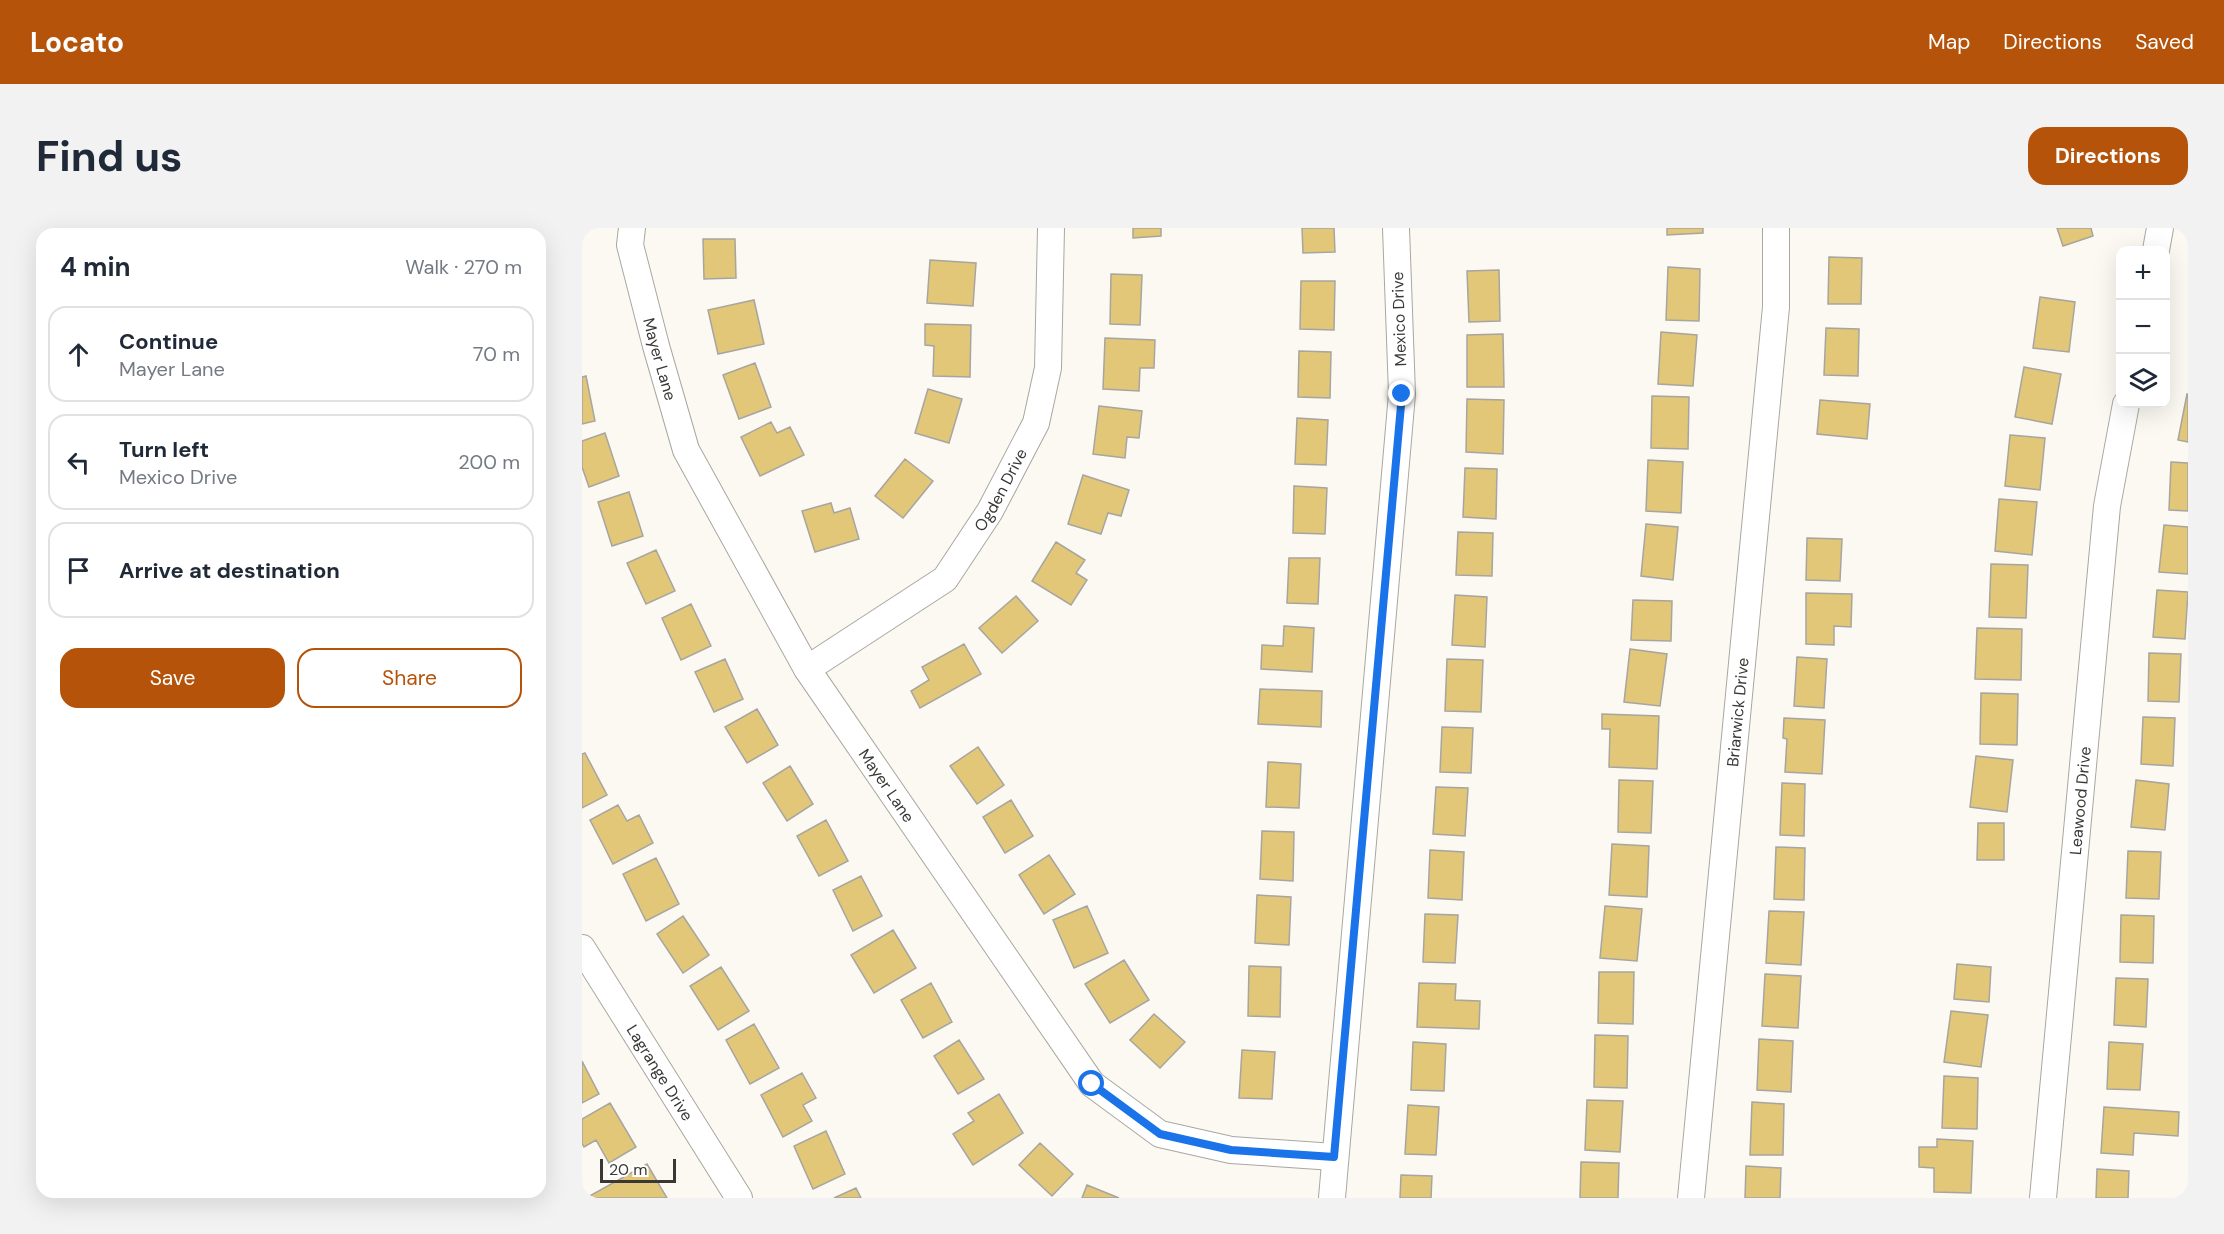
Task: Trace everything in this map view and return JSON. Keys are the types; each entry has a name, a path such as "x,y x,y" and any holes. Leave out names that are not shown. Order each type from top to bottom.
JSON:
{"street":[{"name":"Mayer Lane","path":"632,228 630,244 686,450 807,669 1092,1084 1160,1134 1231,1150 1334,1157"},
{"name":"Ogden Drive","path":"807,669 945,579 990,511 1036,423 1048,368 1051,228"},
{"name":"Mexico Drive","path":"1332,1198 1402,394 1396,228"},
{"name":"Briarwick Drive","path":"1691,1198 1776,307 1776,228"},
{"path":"2157,246 2160,228"},
{"name":"Leawood Drive","path":"2043,1198 2107,506 2125,408"},
{"name":"Lagrange Drive","path":"582,948 739,1198"}],"building":[{"path":"1133,228 1161,228 1161,236 1133,238"},
{"path":"1302,228 1334,228 1335,252 1303,253"},
{"path":"1667,228 1703,228 1703,233 1667,235"},
{"path":"2057,228 2091,228 2093,236 2063,246"},
{"path":"703,239 735,239 736,278 704,279"},
{"path":"1829,257 1862,258 1861,304 1828,304"},
{"path":"930,260 976,263 973,306 927,303"},
{"path":"1668,267 1700,269 1699,321 1666,320"},
{"path":"1499,270 1500,321 1469,322 1467,271"},
{"path":"1111,274 1142,275 1140,325 1110,324"},
{"path":"1301,281 1335,281 1334,330 1300,329"},
{"path":"2040,297 2075,302 2069,352 2033,348"},
{"path":"754,300 764,344 718,354 708,310"},
{"path":"925,324 971,325 970,377 933,376 934,346 925,345"},
{"path":"1826,328 1859,329 1858,376 1824,375"},
{"path":"1661,332 1697,335 1693,386 1658,384"},
{"path":"1503,334 1504,387 1467,387 1467,335"},
{"path":"1105,338 1155,340 1154,368 1140,368 1139,391 1103,389"},
{"path":"1299,351 1331,352 1330,398 1298,397"},
{"path":"755,363 771,407 739,419 723,375"},
{"path":"2024,367 2061,374 2052,424 2015,417"},
{"path":"586,376 595,421 582,424 582,377"},
{"path":"928,389 962,399 949,443 915,433"},
{"path":"2188,394 2188,442 2178,440"},
{"path":"1652,396 1689,397 1688,449 1651,448"},
{"path":"1467,399 1504,400 1503,454 1466,452"},
{"path":"1820,400 1870,404 1867,439 1817,434"},
{"path":"1099,406 1142,411 1139,438 1127,437 1125,458 1093,454"},
{"path":"1297,418 1328,420 1326,465 1295,464"},
{"path":"771,422 777,433 790,427 804,455 760,476 741,437"},
{"path":"605,433 619,476 589,487 582,467 582,441"},
{"path":"2010,435 2045,438 2040,490 2005,486"},
{"path":"905,459 933,481 903,518 875,496"},
{"path":"1648,460 1683,462 1681,513 1646,511"},
{"path":"2171,462 2188,463 2188,511 2169,510"},
{"path":"1465,468 1497,469 1496,519 1463,517"},
{"path":"1083,475 1129,490 1121,516 1108,513 1101,534 1068,524"},
{"path":"1294,486 1327,488 1325,534 1293,533"},
{"path":"629,492 643,536 612,546 598,502"},
{"path":"1999,499 2037,502 2032,555 1995,551"},
{"path":"831,503 834,513 850,508 859,539 815,552 802,511"},
{"path":"1646,524 1678,527 1673,580 1641,576"},
{"path":"2164,525 2188,527 2188,574 2159,572"},
{"path":"1458,532 1493,533 1492,576 1456,575"},
{"path":"1807,538 1842,539 1840,581 1806,580"},
{"path":"1056,542 1085,560 1076,573 1087,580 1071,605 1032,581"},
{"path":"656,550 675,591 646,604 627,563"},
{"path":"1289,558 1320,558 1318,604 1287,603"},
{"path":"1991,564 2028,565 2026,618 1989,617"},
{"path":"2157,590 2188,592 2185,639 2153,637"},
{"path":"1806,593 1852,594 1851,627 1834,626 1834,645 1806,644"},
{"path":"1455,595 1487,597 1485,647 1452,645"},
{"path":"1016,596 1038,621 1002,653 979,628"},
{"path":"1633,600 1672,601 1671,641 1631,640"},
{"path":"691,604 711,646 681,660 662,618"},
{"path":"1284,626 1314,628 1312,672 1261,669 1262,645 1283,646"},
{"path":"1977,628 2022,629 2021,680 1975,679"},
{"path":"964,644 981,674 920,708 911,691 929,680 922,667"},
{"path":"1630,649 1667,654 1660,706 1624,702"},
{"path":"2149,653 2181,654 2179,702 2148,701"},
{"path":"1797,657 1827,659 1824,708 1794,706"},
{"path":"725,659 743,699 714,712 695,672"},
{"path":"1447,659 1483,660 1481,712 1445,711"},
{"path":"1260,689 1322,691 1321,727 1258,724"},
{"path":"1981,693 2018,694 2017,745 1980,744"},
{"path":"757,709 778,745 747,763 725,727"},
{"path":"1602,714 1659,716 1657,769 1609,767 1610,729 1602,729"},
{"path":"2143,717 2175,718 2173,766 2141,764"},
{"path":"1784,718 1825,720 1822,774 1785,772 1787,739 1783,738"},
{"path":"1442,727 1473,728 1471,773 1440,772"},
{"path":"978,747 1004,785 977,804 950,766"},
{"path":"585,753 607,795 582,808 582,754"},
{"path":"1976,756 2013,760 2007,812 1970,807"},
{"path":"1268,762 1301,764 1299,808 1266,807"},
{"path":"790,766 813,804 787,821 763,783"},
{"path":"1619,780 1653,781 1651,833 1618,832"},
{"path":"2136,780 2169,784 2165,830 2131,827"},
{"path":"1782,783 1805,784 1804,836 1780,835"},
{"path":"1436,787 1468,788 1465,836 1433,834"},
{"path":"1011,800 1033,836 1005,853 983,817"},
{"path":"618,805 627,821 639,815 653,843 613,864 590,820"},
{"path":"826,820 848,861 819,876 797,836"},
{"path":"1978,823 2004,823 2004,860 1977,860"},
{"path":"1262,831 1294,832 1293,881 1260,879"},
{"path":"1612,844 1649,846 1647,897 1609,895"},
{"path":"1776,847 1805,848 1804,900 1774,899"},
{"path":"1430,850 1464,852 1462,900 1428,898"},
{"path":"2128,851 2161,852 2159,899 2126,898"},
{"path":"1049,855 1075,894 1044,914 1019,875"},
{"path":"656,858 679,904 646,921 623,874"},
{"path":"861,876 882,916 853,931 833,890"},
{"path":"1257,895 1291,897 1289,945 1255,943"},
{"path":"1087,906 1108,953 1074,968 1053,920"},
{"path":"1605,906 1642,909 1637,961 1600,958"},
{"path":"1769,911 1804,912 1801,965 1766,963"},
{"path":"1425,914 1458,915 1455,963 1423,962"},
{"path":"2121,915 2154,916 2153,963 2120,962"},
{"path":"683,916 709,955 683,973 657,934"},
{"path":"893,930 916,968 874,993 851,955"},
{"path":"1124,960 1149,1000 1110,1023 1085,984"},
{"path":"1957,964 1991,967 1989,1002 1954,999"},
{"path":"1249,966 1281,967 1280,1017 1248,1016"},
{"path":"721,967 749,1011 718,1030 690,986"},
{"path":"1599,972 1634,972 1633,1024 1598,1023"},
{"path":"1765,974 1801,976 1798,1028 1762,1026"},
{"path":"2116,978 2148,979 2146,1027 2114,1025"},
{"path":"931,983 952,1022 923,1038 901,1000"},
{"path":"1419,983 1456,984 1455,1000 1480,1001 1479,1029 1417,1027"},
{"path":"1951,1011 1988,1015 1981,1067 1944,1062"},
{"path":"1154,1014 1185,1042 1160,1068 1130,1040"},
{"path":"754,1024 779,1068 750,1084 726,1040"},
{"path":"1595,1035 1628,1036 1627,1088 1594,1087"},
{"path":"1759,1039 1793,1041 1791,1092 1757,1090"},
{"path":"959,1040 984,1079 958,1094 934,1056"},
{"path":"1413,1042 1446,1044 1444,1091 1411,1090"},
{"path":"2109,1042 2143,1044 2140,1090 2107,1089"},
{"path":"1242,1050 1275,1052 1272,1099 1239,1098"},
{"path":"582,1061 599,1094 582,1103"},
{"path":"802,1073 816,1098 803,1105 812,1121 783,1137 761,1095"},
{"path":"1944,1076 1978,1078 1977,1129 1942,1128"},
{"path":"999,1094 1023,1133 973,1165 953,1134 974,1121 968,1113"},
{"path":"1587,1100 1623,1101 1620,1152 1585,1150"},
{"path":"1752,1102 1784,1104 1783,1155 1750,1155"},
{"path":"610,1103 636,1147 609,1163 596,1140 584,1147 582,1119"},
{"path":"1408,1105 1439,1107 1436,1155 1405,1154"},
{"path":"2104,1107 2179,1112 2178,1136 2134,1133 2133,1155 2101,1153"},
{"path":"826,1131 845,1174 813,1189 794,1146"},
{"path":"1937,1139 1973,1141 1971,1193 1934,1192 1934,1168 1919,1167 1919,1147 1937,1147"},
{"path":"1040,1143 1073,1174 1052,1196 1019,1165"},
{"path":"1581,1162 1619,1163 1618,1198 1580,1198"},
{"path":"647,1164 667,1198 586,1198"},
{"path":"1746,1166 1781,1168 1780,1198 1745,1198"},
{"path":"2097,1169 2129,1171 2128,1198 2096,1198"},
{"path":"1401,1175 1432,1176 1431,1198 1400,1198"},
{"path":"1087,1185 1119,1198 1082,1198"},
{"path":"856,1188 861,1198 834,1198"}],"route":[{"path":"1092,1084 1160,1134 1231,1150 1334,1157 1402,394"}]}
